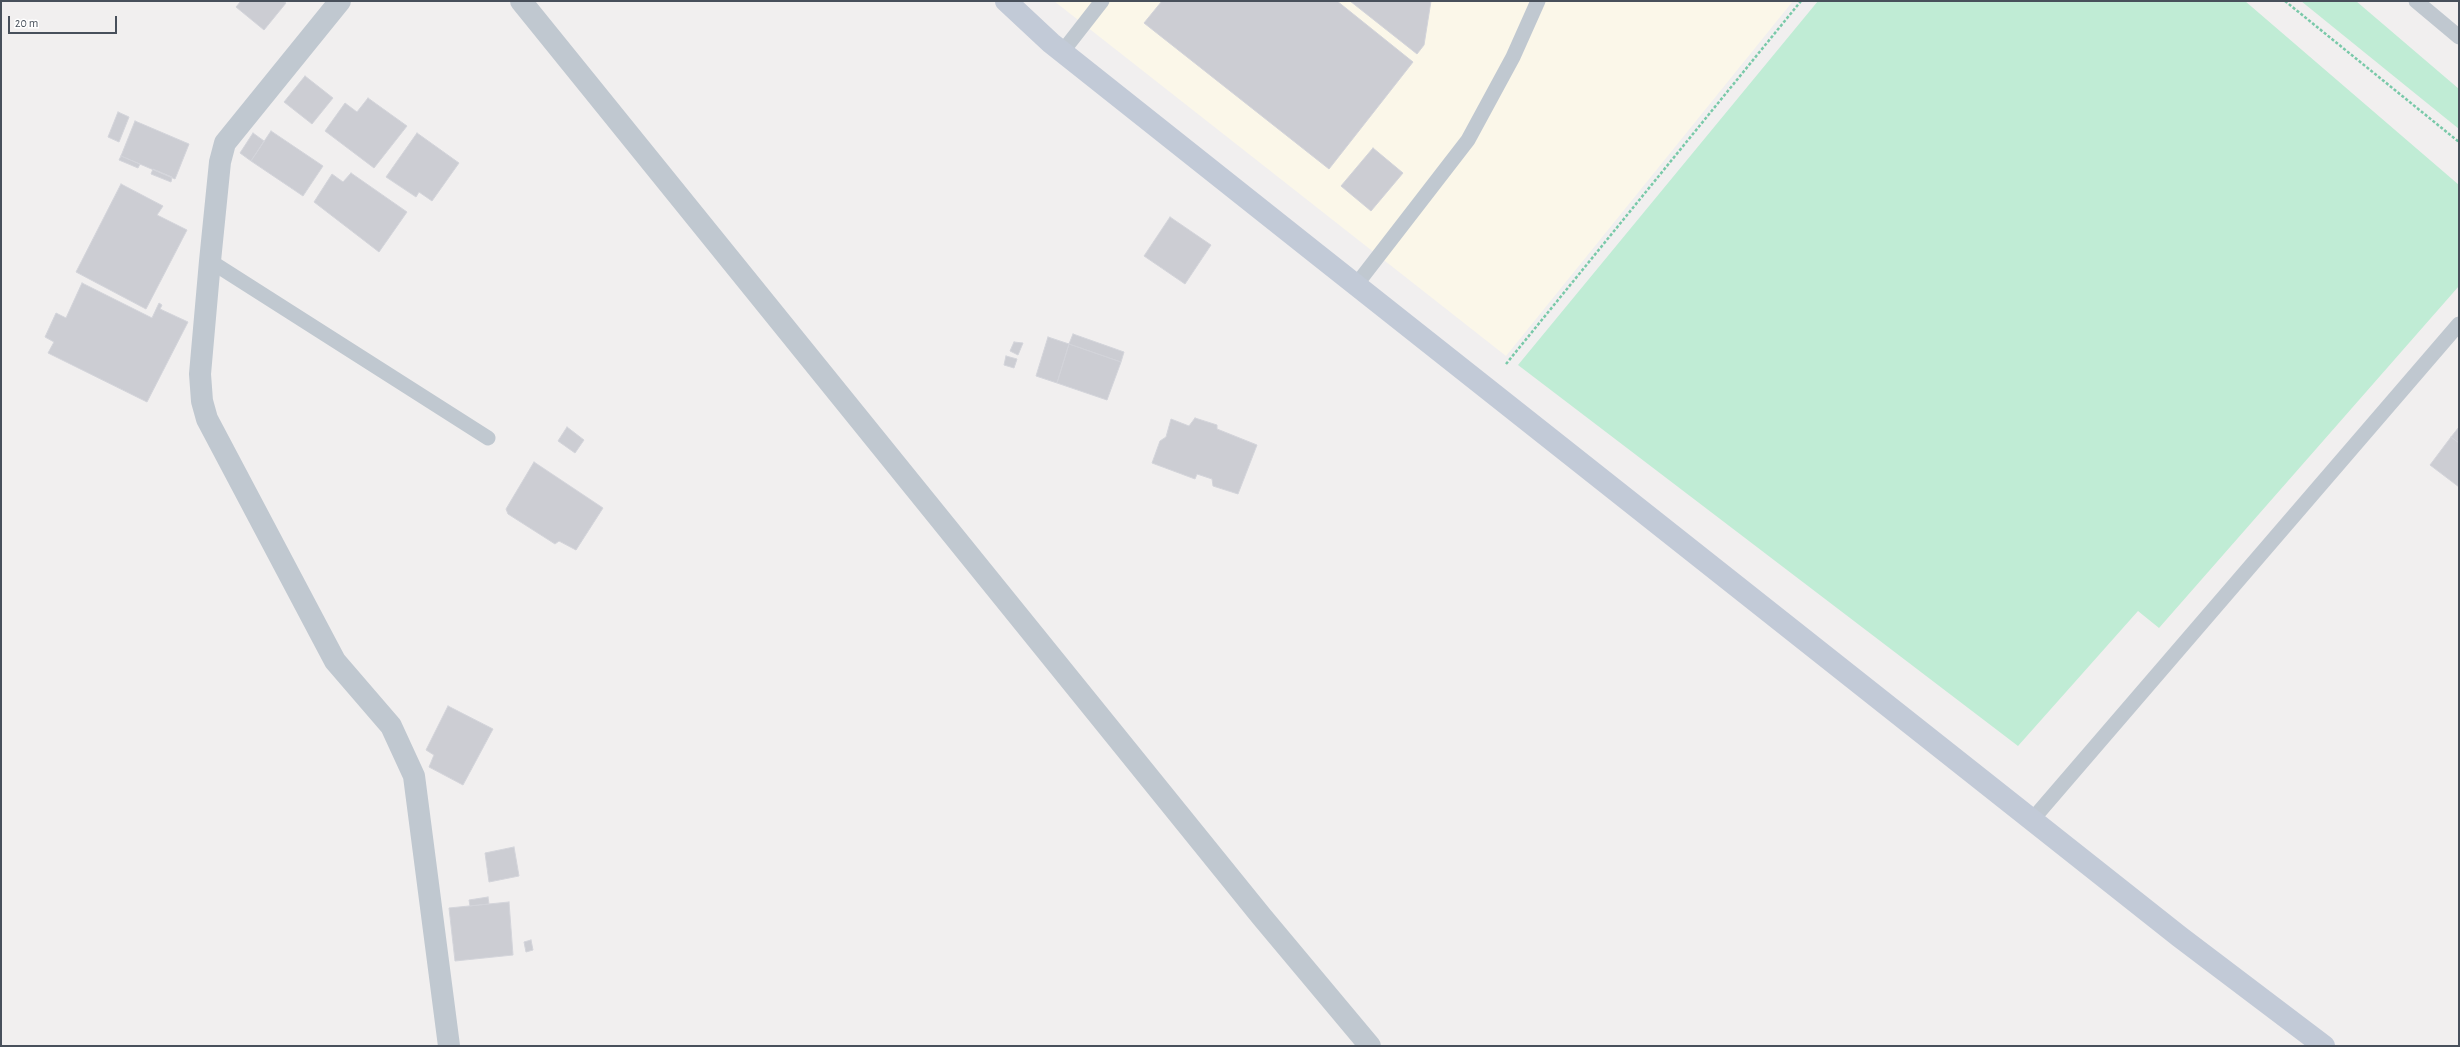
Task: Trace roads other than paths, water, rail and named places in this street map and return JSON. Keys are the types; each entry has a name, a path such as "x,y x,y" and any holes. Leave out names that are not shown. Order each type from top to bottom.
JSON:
{"street":[{"path":"340,1 225,143 218,180 210,261 200,374 202,401 207,419 335,661 390,726 414,776 449,1046"},
{"path":"521,1 1262,917 1370,1046"},
{"path":"1006,1 1063,51 1356,285 2180,938 2324,1046"}],"lane":[{"path":"1063,51 1102,1"},
{"path":"1356,285 1468,140 1513,56 1538,1"},
{"path":"2416,1 2459,37"},
{"path":"210,261 488,438"},
{"path":"2032,820 2459,324"}]}
